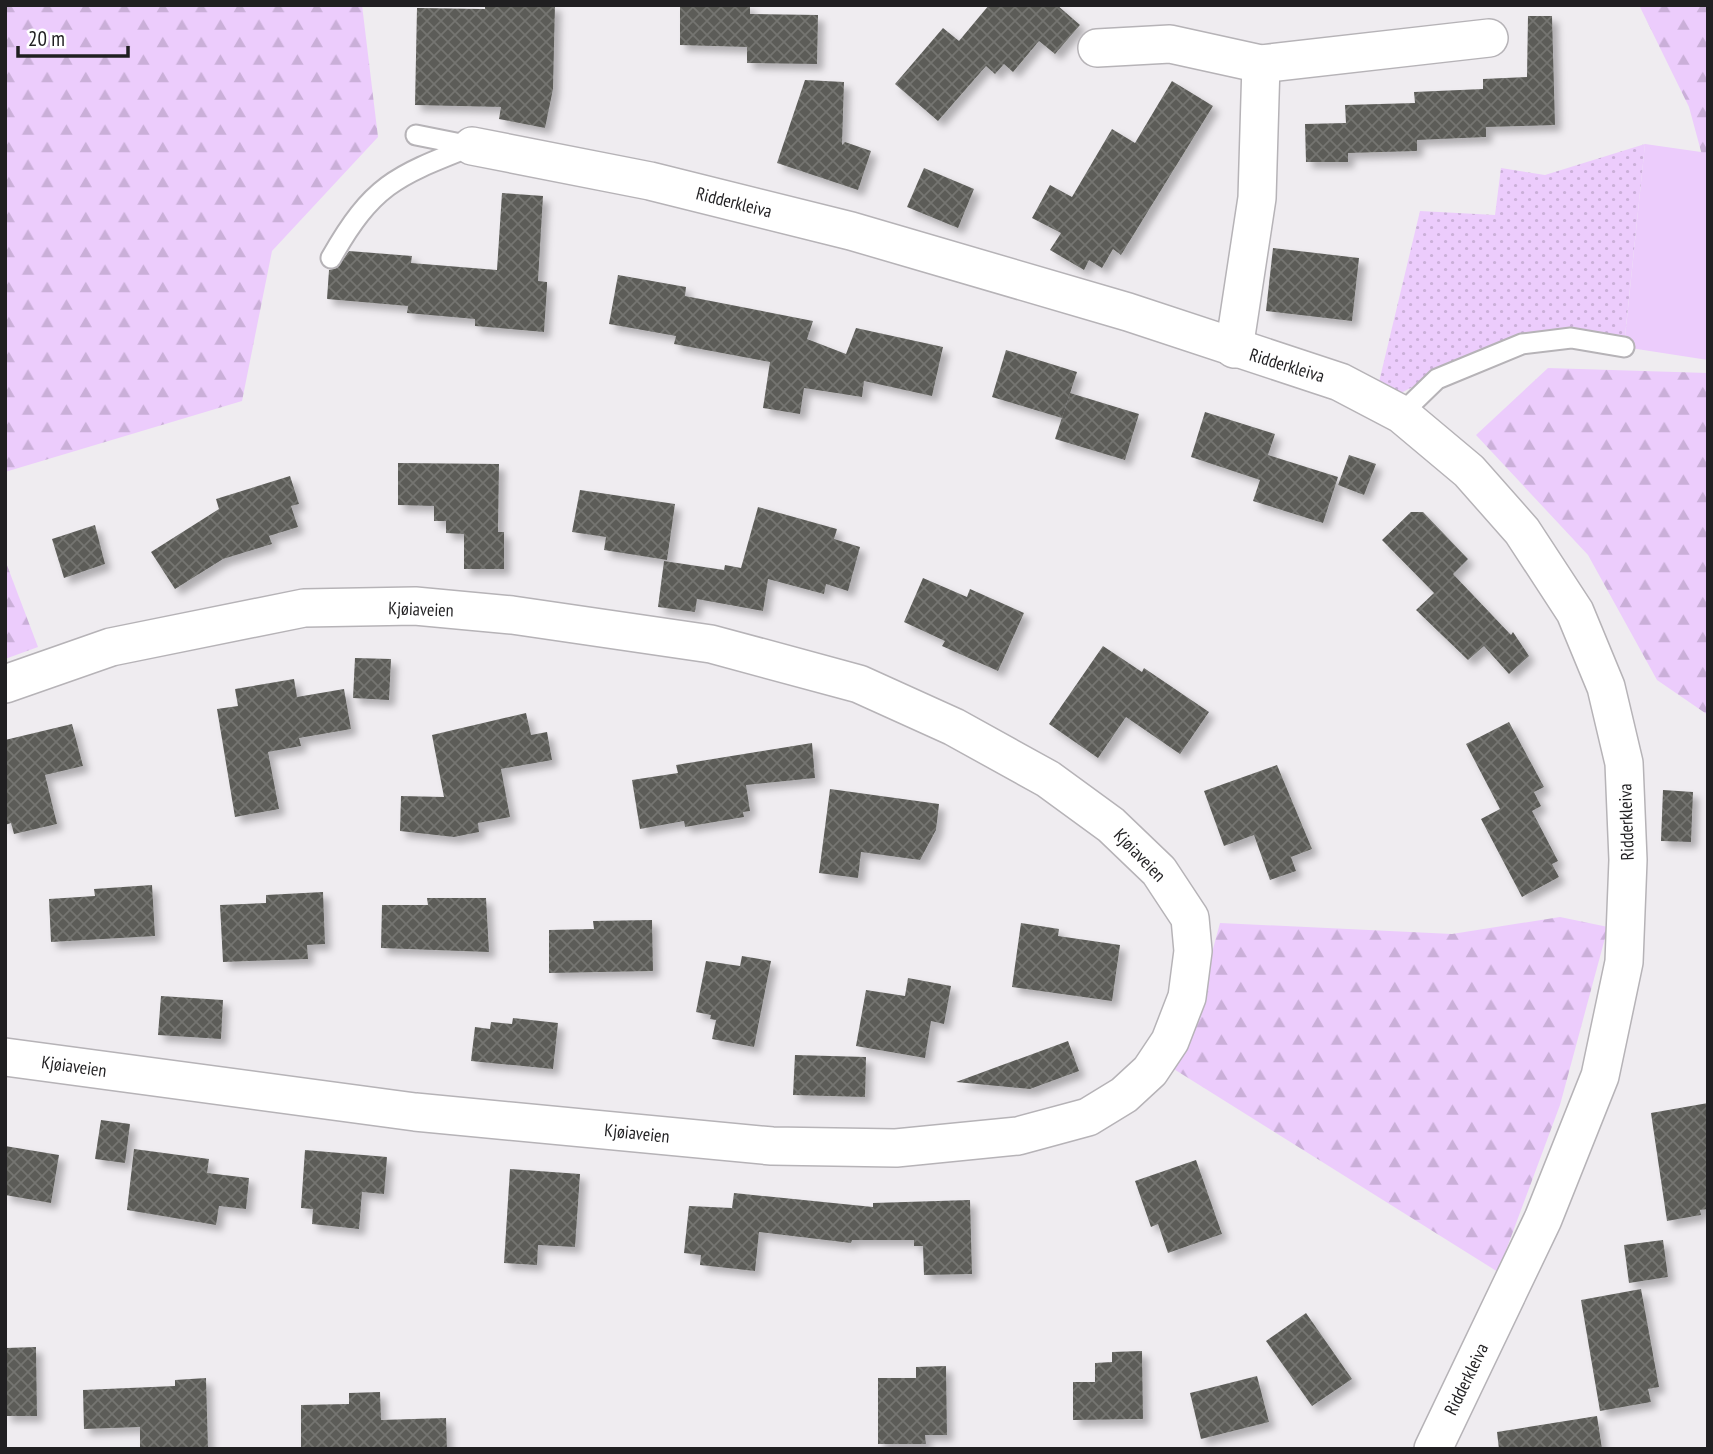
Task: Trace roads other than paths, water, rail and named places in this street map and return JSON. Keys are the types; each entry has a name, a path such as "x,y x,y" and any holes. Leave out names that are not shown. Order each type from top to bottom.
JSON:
{"street":[{"path":"1097,48 1170,44 1261,64 1489,38"},
{"name":"Ridderkleiva","path":"1234,349 1257,198 1261,64"},
{"name":"Ridderkleiva","path":"472,146 650,181 851,231 1128,312 1340,382 1401,414 1469,471 1522,531 1574,612 1606,687 1624,763 1628,860 1624,962 1600,1076 1543,1219 1433,1449"},
{"name":"Kjøiaveien","path":"5,684 111,647 304,608 415,607 471,611 711,644 859,684 954,727 1048,779 1111,825 1159,871 1190,918 1194,951 1188,997 1170,1041 1150,1071 1124,1095 1088,1117 1018,1136 896,1149 772,1146 415,1112 5,1057"}],"lane":[{"path":"416,135 472,146"},
{"path":"331,258 351,223 380,189 412,170 472,146"},
{"path":"1401,414 1437,379 1522,344 1571,338 1624,346"}]}
